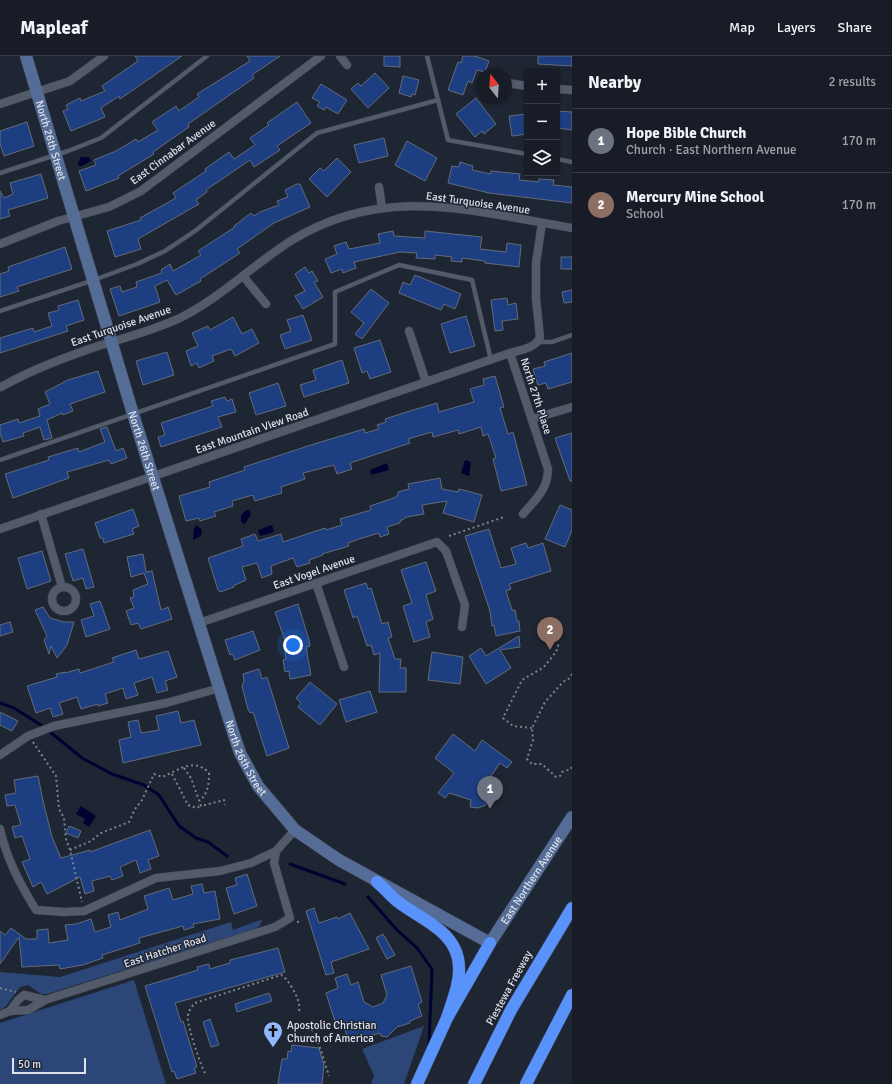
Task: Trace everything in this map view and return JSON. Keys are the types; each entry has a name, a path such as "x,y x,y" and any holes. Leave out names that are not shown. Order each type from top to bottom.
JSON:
{"highway":[{"path":"377,882 396,900 437,927 451,940 458,955 460,968 447,1018"},
{"name":"Piestewa Freeway","path":"474,1084 510,1010 572,908"},
{"path":"417,1084 447,1018 490,943"},
{"path":"526,1084 572,995"}],"street":[{"name":"North 26th Street","path":"26,56 133,414 154,476 235,739 248,768 271,803 295,830 328,853 377,882 490,943"},
{"name":"East Cinnabar Avenue","path":"0,244 33,230 75,216 110,207 141,191 321,56"},
{"path":"340,56 347,65"},
{"path":"0,104 70,81 100,57"},
{"path":"512,84 524,86"},
{"path":"560,89 572,90"},
{"path":"379,187 382,208"},
{"name":"East Turquoise Avenue","path":"1,387 56,360 146,332 182,316 217,296 284,246 318,226 355,213 382,208 421,206 451,208 572,228"},
{"name":"North 27th Place","path":"523,514 544,489 548,480 548,469 510,353 538,342 540,332 536,299 536,263 542,223"},
{"path":"243,276 266,304"},
{"path":"409,331 426,382"},
{"name":"East Mountain View Road","path":"0,529 510,353"},
{"path":"532,419 572,407"},
{"path":"41,514 62,587"},
{"name":"East Vogel Avenue","path":"199,623 437,542 446,551 465,605 462,627"},
{"path":"316,583 344,667"},
{"path":"0,756 28,736 54,726 166,703 220,688"},
{"name":"East Northern Avenue","path":"490,943 572,817"},
{"path":"0,829 5,849 17,880 36,910 64,912 84,911 156,878 220,871 251,863 276,851 295,830"},
{"name":"East Hatcher Road","path":"0,1015 10,1011 28,1010 45,1000 275,927 290,918 274,865 276,851"},
{"name":"East Hatcher Road","path":"10,1011 18,1000 24,996 45,1000"}],"lane":[{"path":"0,173 56,155 101,138 207,56"},
{"path":"427,56 448,140 524,153"},
{"path":"0,311 94,280 137,264 165,251 195,231 317,133 438,100"},
{"path":"560,160 572,162"},
{"path":"0,460 335,344 335,292 398,265 472,280 491,360"},
{"path":"538,342 552,342 572,335"}],"path":[{"path":"449,536 504,518"},
{"path":"532,728 513,726 503,718 522,680 544,668 556,652 559,643"},
{"path":"572,674 571,679 562,682 545,702 532,728 533,740 527,759 532,764 542,764 556,777 560,776 562,772 571,769 572,766"},
{"path":"28,736 56,776 59,809 64,818 66,838 83,905"},
{"path":"70,850 91,841 101,833 129,822 135,809 142,800 154,774 162,777 194,764 203,766 209,773 207,794 200,801"},
{"path":"184,768 191,778 201,806"},
{"path":"172,774 188,806 196,808 224,800 225,805"},
{"path":"205,1073 193,1042 188,1019 191,1007 195,1003 281,975 288,980 293,989 299,1003 299,1014"},
{"path":"0,988 8,989 24,996"},
{"path":"306,1027 315,1032 329,1076"}],"shaded area":[{"path":"81,157 89,157 91,161 79,166 78,164"},
{"path":"465,460 471,462 469,476 461,473"},
{"path":"387,463 389,470 371,475 370,470"},
{"path":"246,510 249,510 251,514 245,524 241,522 241,515"},
{"path":"197,525 202,530 201,536 193,540 194,528"},
{"path":"272,525 274,532 260,536 258,530"},
{"path":"81,806 96,816 89,827 83,823 85,819 76,814"},
{"path":"263,919 259,926 255,929 47,994 41,994 28,985 20,987 6,1006 0,1010 0,972 60,977 231,922 233,930"},
{"path":"134,980 166,1084 0,1084 0,1023"},
{"path":"424,1026 404,1084 371,1084 374,1075 362,1049"}],"building":[{"path":"135,56 182,56 120,99 119,96 101,108 105,117 71,131 63,111 68,109 66,105 80,98 81,101 105,91 102,86 138,61"},
{"path":"247,56 280,56 252,75 254,78 188,124 189,127 153,152 154,154 118,176 119,178 86,191 79,171 96,165 94,160 116,151 136,139 138,142 158,130 152,122 176,106 179,111 199,97 197,94 250,61"},
{"path":"384,56 400,56 400,67 384,66"},
{"path":"463,56 475,56 489,61 486,68 476,68 472,83 468,81 463,95 448,90 458,62 461,63"},
{"path":"538,56 572,56 572,66 538,64"},
{"path":"375,73 389,88 368,108 351,89 358,83 361,86"},
{"path":"403,76 419,80 415,95 412,94 411,97 399,93"},
{"path":"321,84 347,100 338,114 326,107 324,110 317,106 320,102 312,98"},
{"path":"476,98 476,104 481,104 496,124 484,134 482,131 475,137 456,114"},
{"path":"297,102 311,123 277,146 280,150 254,167 250,160 206,190 207,192 196,200 199,204 138,239 141,249 115,257 107,231 141,220 140,218 176,198 173,193 206,171 205,169 229,152 234,159 255,145 250,138 269,125 267,123"},
{"path":"560,111 572,112 572,130 560,128"},
{"path":"524,114 524,134 512,136 509,116"},
{"path":"27,122 34,146 4,156 0,144 0,131"},
{"path":"384,138 388,156 359,163 354,145"},
{"path":"407,141 437,158 425,181 395,165"},
{"path":"337,158 351,172 327,197 309,179 320,168 324,171"},
{"path":"460,162 473,166 472,170 491,174 491,171 520,174 519,180 539,182 539,179 554,180 553,185 572,187 572,203 489,193 448,183 452,166 459,167"},
{"path":"41,174 48,198 8,210 10,216 0,219 0,191 4,198 13,194 10,183"},
{"path":"300,184 310,207 274,223 237,249 240,253 200,279 201,281 176,295 167,280 155,286 160,302 119,316 110,289 120,286 122,292 137,287 136,282 162,273 161,270 170,264 173,271 201,255 198,251 235,227 234,226 251,213 254,216 260,212 279,205 277,201 288,197 285,190"},
{"path":"393,231 394,236 425,238 425,231 482,237 480,249 506,252 507,243 521,245 519,267 485,263 485,261 462,258 462,262 451,261 452,257 435,255 435,259 416,258 417,253 400,252 354,262 356,268 343,273 342,269 331,273 325,259 337,254 334,246 346,242 349,249 380,243 378,234"},
{"path":"65,247 72,269 17,287 19,291 0,297 0,274 9,271 8,267"},
{"path":"561,257 572,257 572,269 561,269"},
{"path":"305,267 309,273 312,271 318,281 314,282 323,297 303,309 295,296 305,291 295,274"},
{"path":"415,275 461,294 455,309 444,304 441,310 399,293 403,282 410,285"},
{"path":"371,289 389,303 362,339 355,334 364,323 351,312"},
{"path":"572,290 572,302 564,303 562,292"},
{"path":"507,298 508,305 516,303 518,319 502,321 503,330 495,331 491,300"},
{"path":"78,300 84,320 66,326 68,331 0,353 0,338 33,328 34,332 52,326 48,313 59,310 58,306"},
{"path":"303,315 312,340 285,349 280,335 291,331 287,320"},
{"path":"466,316 475,346 450,353 441,324"},
{"path":"233,317 242,334 252,329 259,343 235,356 231,349 212,356 214,361 199,368 197,363 191,366 186,351 198,346 192,333 208,326 210,330"},
{"path":"380,340 391,372 370,379 367,371 362,373 354,348"},
{"path":"167,352 174,375 143,385 136,361"},
{"path":"572,353 572,382 548,389 546,383 538,385 533,369 545,366 544,362"},
{"path":"342,360 349,383 304,397 300,385 316,380 313,370"},
{"path":"98,371 105,392 70,404 73,411 63,415 62,413 47,420 52,438 44,440 40,427 23,433 24,436 3,442 0,433 0,425 18,419 19,423 40,416 38,409 50,404 45,392 68,380"},
{"path":"495,376 504,407 500,408 508,434 513,432 527,485 501,491 493,459 496,458 488,434 483,436 481,427 459,434 458,430 433,437 432,432 408,439 410,443 350,463 352,469 337,474 334,465 303,473 305,479 281,487 282,493 255,501 253,495 232,501 233,506 214,512 216,516 200,521 199,518 186,521 179,496 210,487 209,482 245,470 244,467 364,429 365,433 379,429 377,425 386,422 385,419 413,410 437,403 439,412 474,402 470,389 484,385 483,379"},
{"path":"278,383 286,406 256,415 249,393"},
{"path":"225,397 227,401 232,399 236,412 218,417 222,427 161,447 158,437 165,435 161,423 213,406 211,401"},
{"path":"107,427 116,451 123,448 127,458 111,464 109,460 67,472 69,478 13,498 5,474 49,460 48,457 78,448 79,452 105,442 100,429"},
{"path":"572,433 572,481 570,481 555,438"},
{"path":"440,478 442,489 458,492 459,489 482,495 474,522 443,513 447,501 422,505 424,514 407,517 400,521 400,523 387,527 389,534 380,537 379,533 359,539 348,543 349,546 322,554 323,555 309,560 310,563 297,567 293,558 271,566 272,574 262,578 257,563 242,567 246,580 233,586 234,587 220,592 218,590 208,558 243,546 241,539 255,534 258,541 281,534 283,542 325,528 326,530 342,525 340,519 371,510 370,506 394,498 398,495 398,492 409,489 408,484"},
{"path":"560,505 572,510 572,530 565,547 545,539"},
{"path":"133,509 139,526 132,529 134,534 104,543 103,538 100,538 95,523"},
{"path":"489,529 501,568 516,564 511,548 526,543 528,548 543,543 551,571 509,584 511,589 506,591 512,610 515,610 517,621 519,621 520,631 496,636 494,625 492,626 490,611 465,536"},
{"path":"83,549 94,587 86,589 83,578 73,581 65,554"},
{"path":"42,551 51,581 27,589 18,558"},
{"path":"143,554 146,572 152,571 161,610 168,607 172,619 141,629 138,623 131,625 126,611 134,608 130,598 134,597 133,590 148,584 144,573 131,577 127,557"},
{"path":"426,562 436,591 426,595 433,619 426,622 430,637 414,642 403,606 412,603 401,570"},
{"path":"366,583 368,589 371,588 382,624 388,622 392,637 388,638 395,659 401,659 400,668 406,668 406,692 379,692 380,653 374,655 371,645 367,646 357,616 353,618 344,590"},
{"path":"100,601 110,629 86,637 81,620 94,616 90,604"},
{"path":"298,604 309,640 310,646 306,647 311,675 290,679 289,671 285,672 283,660 286,659 285,650 288,649 275,612"},
{"path":"43,607 50,618 64,622 74,622 67,645 57,658 51,646 49,654 44,640 47,636 35,610"},
{"path":"10,622 13,632 0,636 0,625"},
{"path":"253,631 260,650 235,660 233,654 230,655 225,640"},
{"path":"519,636 520,647 500,650 511,668 486,684 469,656 481,648 486,656"},
{"path":"136,650 139,659 168,651 177,677 165,681 168,690 157,693 152,677 134,683 138,695 126,699 123,688 105,694 108,703 98,706 98,704 81,709 77,697 59,703 63,714 53,717 50,708 36,713 27,686 57,677 56,674 79,669 80,673 114,662 112,658"},
{"path":"432,652 463,657 460,684 428,680"},
{"path":"259,669 262,679 267,677 289,748 267,756 253,712 250,713 248,709 242,686 244,681 243,674"},
{"path":"310,682 337,704 320,725 298,707 301,703 296,698"},
{"path":"370,691 377,712 346,722 339,700"},
{"path":"178,711 181,723 194,720 201,745 123,763 119,740 131,737 128,722 138,720 141,733 159,730 156,716"},
{"path":"0,712 18,721 12,731 0,725"},
{"path":"453,734 475,751 482,740 512,762 507,768 500,763 489,779 499,787 484,800 486,805 478,808 470,807 471,800 449,793 445,798 438,793 454,773 435,758"},
{"path":"38,776 52,837 61,858 90,850 90,852 150,830 159,856 148,860 151,869 140,873 136,860 120,867 123,876 112,880 110,876 92,881 94,891 85,894 80,877 47,894 41,882 33,887 22,862 30,859 22,836 15,838 12,827 21,825 15,805 7,806 5,795 16,793 14,780"},
{"path":"69,826 81,831 78,838 66,833"},
{"path":"247,874 257,906 234,914 226,888 237,885 235,878"},
{"path":"202,884 204,893 215,891 220,919 193,924 194,927 184,930 183,926 139,938 140,943 102,955 103,958 83,965 60,969 59,965 22,967 19,937 0,964 0,931 5,935 11,928 26,939 37,939 37,930 48,929 49,943 68,940 65,925 76,924 91,919 95,932 111,927 108,915 118,912 120,920 148,909 144,896 169,888 173,900 193,894 191,886"},
{"path":"314,908 319,923 337,917 338,919 350,913 369,949 331,962 334,973 326,975 306,911"},
{"path":"383,934 395,955 387,959 376,938"},
{"path":"278,948 285,972 175,1003 181,1022 183,1021 197,1067 194,1068 196,1073 177,1079 174,1071 172,1072 145,986 198,970 197,967 209,964 210,969 230,963 230,960"},
{"path":"411,966 422,1002 418,1004 422,1016 410,1021 410,1023 397,1027 387,1037 381,1036 380,1033 362,1038 361,1035 348,1039 344,1027 340,1029 339,1025 336,1025 326,993 338,988 335,978 347,974 351,985 358,982 364,1002 373,1007 383,1003 387,995 381,975"},
{"path":"269,993 272,1001 237,1012 235,1004"},
{"path":"210,1019 219,1045 211,1047 203,1022"},
{"path":"292,1045 319,1048 324,1065 322,1084 278,1084 282,1059 287,1059 288,1051 291,1052"}],"waterway":[{"path":"0,703 14,708 44,727 82,758 112,774 144,785 159,795 179,826 196,838 208,842 227,856"},
{"path":"290,864 345,884"},
{"path":"368,897 397,930 417,948 432,969 429,1046"}],"place":[{"name":"Mercury Mine School","path":"550,650"},
{"name":"Hope Bible Church","path":"490,809"},
{"name":"Apostolic Christian Church of America","path":"273,1048"}]}
